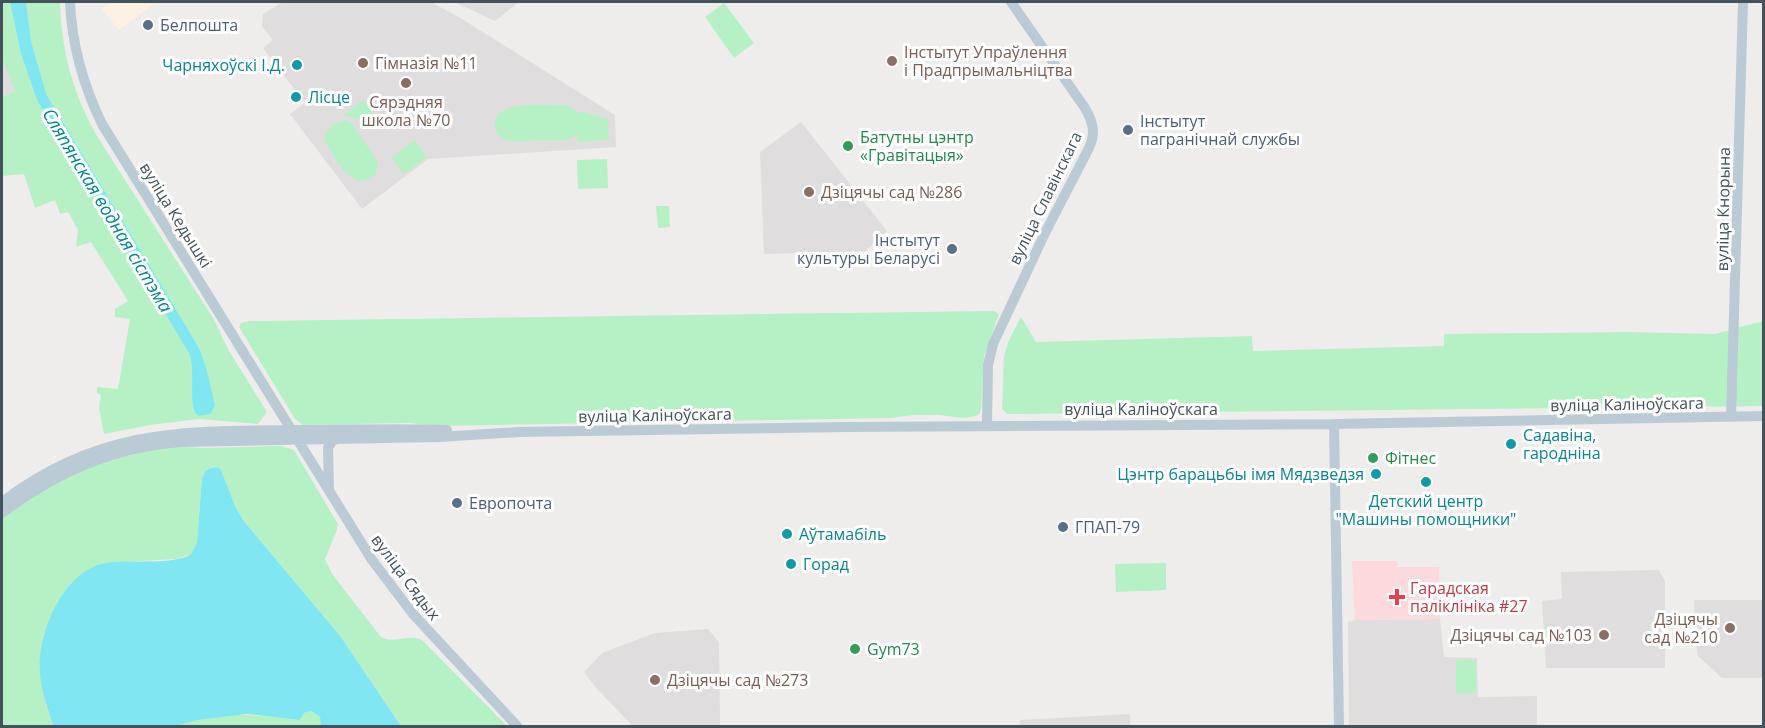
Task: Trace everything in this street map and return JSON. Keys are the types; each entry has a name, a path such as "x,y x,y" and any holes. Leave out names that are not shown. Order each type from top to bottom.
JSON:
{"main road":[{"name":"вуліца Кедышкі","path":"70,2 78,62 90,99 102,124 295,435"},
{"name":"вуліца Славінскага","path":"987,425 988,365 993,344 1094,134 1093,124 1085,108 1011,2"},
{"name":"вуліца Кнорына","path":"1731,417 1743,2"},
{"name":"вуліца Каліноўскага","path":"2,513 46,483 74,468 121,452 180,442 394,429 519,432 987,425 1334,424 1764,417"},
{"path":"1334,424 1339,726"},
{"name":"вуліца Каліноўскага","path":"2,502 37,477 73,458 120,443 181,432 337,438 439,437 519,432"},
{"name":"вуліца Сядых","path":"295,435 366,551 399,597 429,633 517,726"},
{"path":"329,492 328,448 337,438"}],"shaded area":[{"path":"111,2 156,2 119,30 102,9"},
{"path":"283,2 431,2 615,115 616,147 428,159 362,209 290,114 305,103 263,48 273,40 262,26 263,14"},
{"path":"454,2 519,2 495,21"},
{"path":"2,58 16,91 2,97"},
{"name":"Дзіцячы сад №286","path":"801,122 887,231 866,251 764,254 760,152"},
{"name":"Гарадская паліклініка #27","path":"1352,561 1397,561 1398,567 1439,567 1440,619 1355,620"},
{"name":"Дзіцячы сад №103","path":"1659,570 1665,581 1665,668 1546,668 1542,601 1562,599 1561,572"},
{"name":"Дзіцячы сад №210","path":"1694,600 1763,600 1763,678 1722,678 1697,655"},
{"path":"1440,619 1444,657 1477,658 1478,697 1537,696 1537,726 1349,726 1348,622"},
{"name":"Дзіцячы сад №273","path":"708,629 719,642 720,726 633,726 596,688 584,672 602,653 655,633"},
{"path":"1130,714 1130,726 1020,726 1020,720"}],"green space":[{"path":"2,2 60,2 66,54 81,104 97,136 213,318 229,351 267,412 258,424 199,419 104,434 99,408 101,395 97,393 97,387 118,389 130,319 115,317 115,309 128,301 91,242 76,247 78,230 68,212 60,214 55,200 35,208 24,174 2,176 2,97 15,91 2,58"},
{"path":"724,3 754,43 734,58 705,17"},
{"path":"364,100 384,127 343,115"},
{"path":"565,105 574,109 578,114 579,111 608,119 609,139 577,142 577,132 574,137 567,140 509,141 497,134 495,125 497,116 512,107"},
{"path":"347,120 353,125 378,162 376,174 366,180 354,179 343,169 324,138 333,125"},
{"path":"415,140 427,157 404,174 391,158"},
{"path":"607,159 608,188 578,189 577,160"},
{"path":"656,206 669,206 670,227 658,228"},
{"path":"994,311 999,314 984,356 981,410 977,415 966,418 909,415 891,418 434,426 409,423 303,425 295,419 239,327 241,323 249,321"},
{"path":"1021,317 1036,342 1252,336 1253,351 1444,346 1444,334 1629,332 1715,334 1763,321 1763,406 1007,414 1002,409 1004,356 1009,340"},
{"path":"173,446 203,448 281,446 294,450 338,524 325,559 332,574 381,637 391,640 417,638 422,640 507,726 401,726 341,637 243,520 222,472 214,467 205,471 202,478 197,543 191,554 177,559 104,563 58,601 43,637 45,701 53,726 2,726 2,517 33,495 100,462"},
{"path":"1166,563 1166,590 1116,592 1115,564"},
{"path":"1456,660 1476,660 1476,693 1456,694"},
{"path":"311,711 320,717 321,726 175,726 205,718 236,715 298,720 304,713"}],"water":[{"name":"Сляпянская водная сістэма","path":"10,2 26,2 31,41 46,94 199,348 215,406 210,414 199,416 195,412 189,353 37,100 21,53"},
{"path":"214,467 219,468 222,472 243,520 341,637 401,726 321,726 320,717 311,711 304,713 299,720 247,714 197,720 175,726 53,726 42,686 40,657 48,623 55,607 76,578 105,563 173,560 191,554 197,543 202,478 205,471"}],"place":[{"name":"Белпошта","path":"148,25"},
{"name":"Інстытут Упраўлення і Прадпрымальніцтва","path":"892,61"},
{"name":"Гімназія №11","path":"363,63"},
{"name":"Чарняхоўскі І.Д.","path":"297,65"},
{"name":"Сярэдняя школа №70","path":"406,83"},
{"name":"Лісце","path":"296,97"},
{"name":"Інстытут пагранічнай службы","path":"1128,130"},
{"name":"Батутны цэнтр «Гравітацыя»","path":"848,146"},
{"name":"Дзіцячы сад №286","path":"809,192"},
{"name":"Інстытут культуры Беларусі","path":"952,249"},
{"name":"Садавіна, гародніна","path":"1511,444"},
{"name":"Фітнес","path":"1373,458"},
{"name":"Цэнтр барацьбы імя Мядзведзя","path":"1376,474"},
{"name":"Детский центр \"Машины помощники\"","path":"1426,482"},
{"name":"Европочта","path":"457,503"},
{"name":"ГПАП-79","path":"1063,527"},
{"name":"Аўтамабіль","path":"787,534"},
{"name":"Горад","path":"791,564"},
{"name":"Гарадская паліклініка #27","path":"1397,597"},
{"name":"Дзіцячы сад №210","path":"1730,628"},
{"name":"Дзіцячы сад №103","path":"1604,635"},
{"name":"Gym73","path":"855,649"},
{"name":"Дзіцячы сад №273","path":"655,680"}]}
